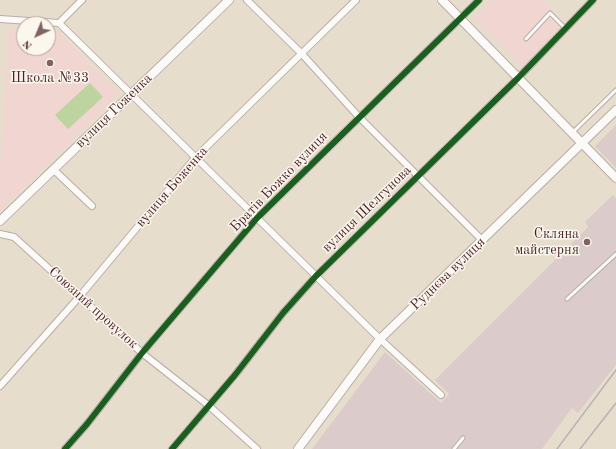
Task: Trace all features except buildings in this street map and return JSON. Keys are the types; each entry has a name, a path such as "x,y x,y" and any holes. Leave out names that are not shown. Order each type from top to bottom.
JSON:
{"street":[{"path":"59,23 76,3 82,0"},
{"name":"вулиця Гоженка","path":"0,221 229,0"},
{"path":"247,0 302,54 359,117 483,241"},
{"name":"вулиця Боженка","path":"0,386 80,296 195,158 356,0"},
{"path":"442,0 616,178"},
{"name":"Братів Божко вулиця","path":"64,449 87,424 142,353 257,218 479,0"},
{"name":"вулиця Шелгунова","path":"172,449 316,276 518,78 593,0"},
{"path":"0,19 59,23 380,339 390,346 441,395"},
{"name":"Руднєва вулиця","path":"297,448 380,339 483,241 616,110"},
{"path":"54,170 92,206"},
{"name":"Союзний провулок","path":"0,234 14,237 142,353 208,405 257,449"}],"lane":[{"path":"526,39 550,14 566,29"},
{"path":"572,133 616,90"},
{"path":"567,299 616,254"},
{"path":"454,449 463,438"}],"shaded area":[{"path":"493,0 542,0 565,23 521,67 474,18"},
{"path":"9,28 16,28 16,56 56,56 56,29 120,93 0,211 0,172"},
{"path":"616,125 616,168 595,146"},
{"path":"613,195 616,198 616,365 578,413 572,408 542,449 312,449 385,352 441,403 449,394 435,380 588,227 585,222"}],"green space":[{"path":"90,83 103,97 68,129 55,115"}],"railway":[{"path":"557,449 616,370"},
{"path":"580,449 616,403"}],"cycle path":[{"path":"65,449 87,424 142,353 257,218 479,0"},
{"path":"172,449 235,375 283,313 316,276 518,78 593,0"}],"place":[{"name":"Школа №33","path":"50,63"},
{"name":"Скляна майстерня","path":"587,242"}]}
